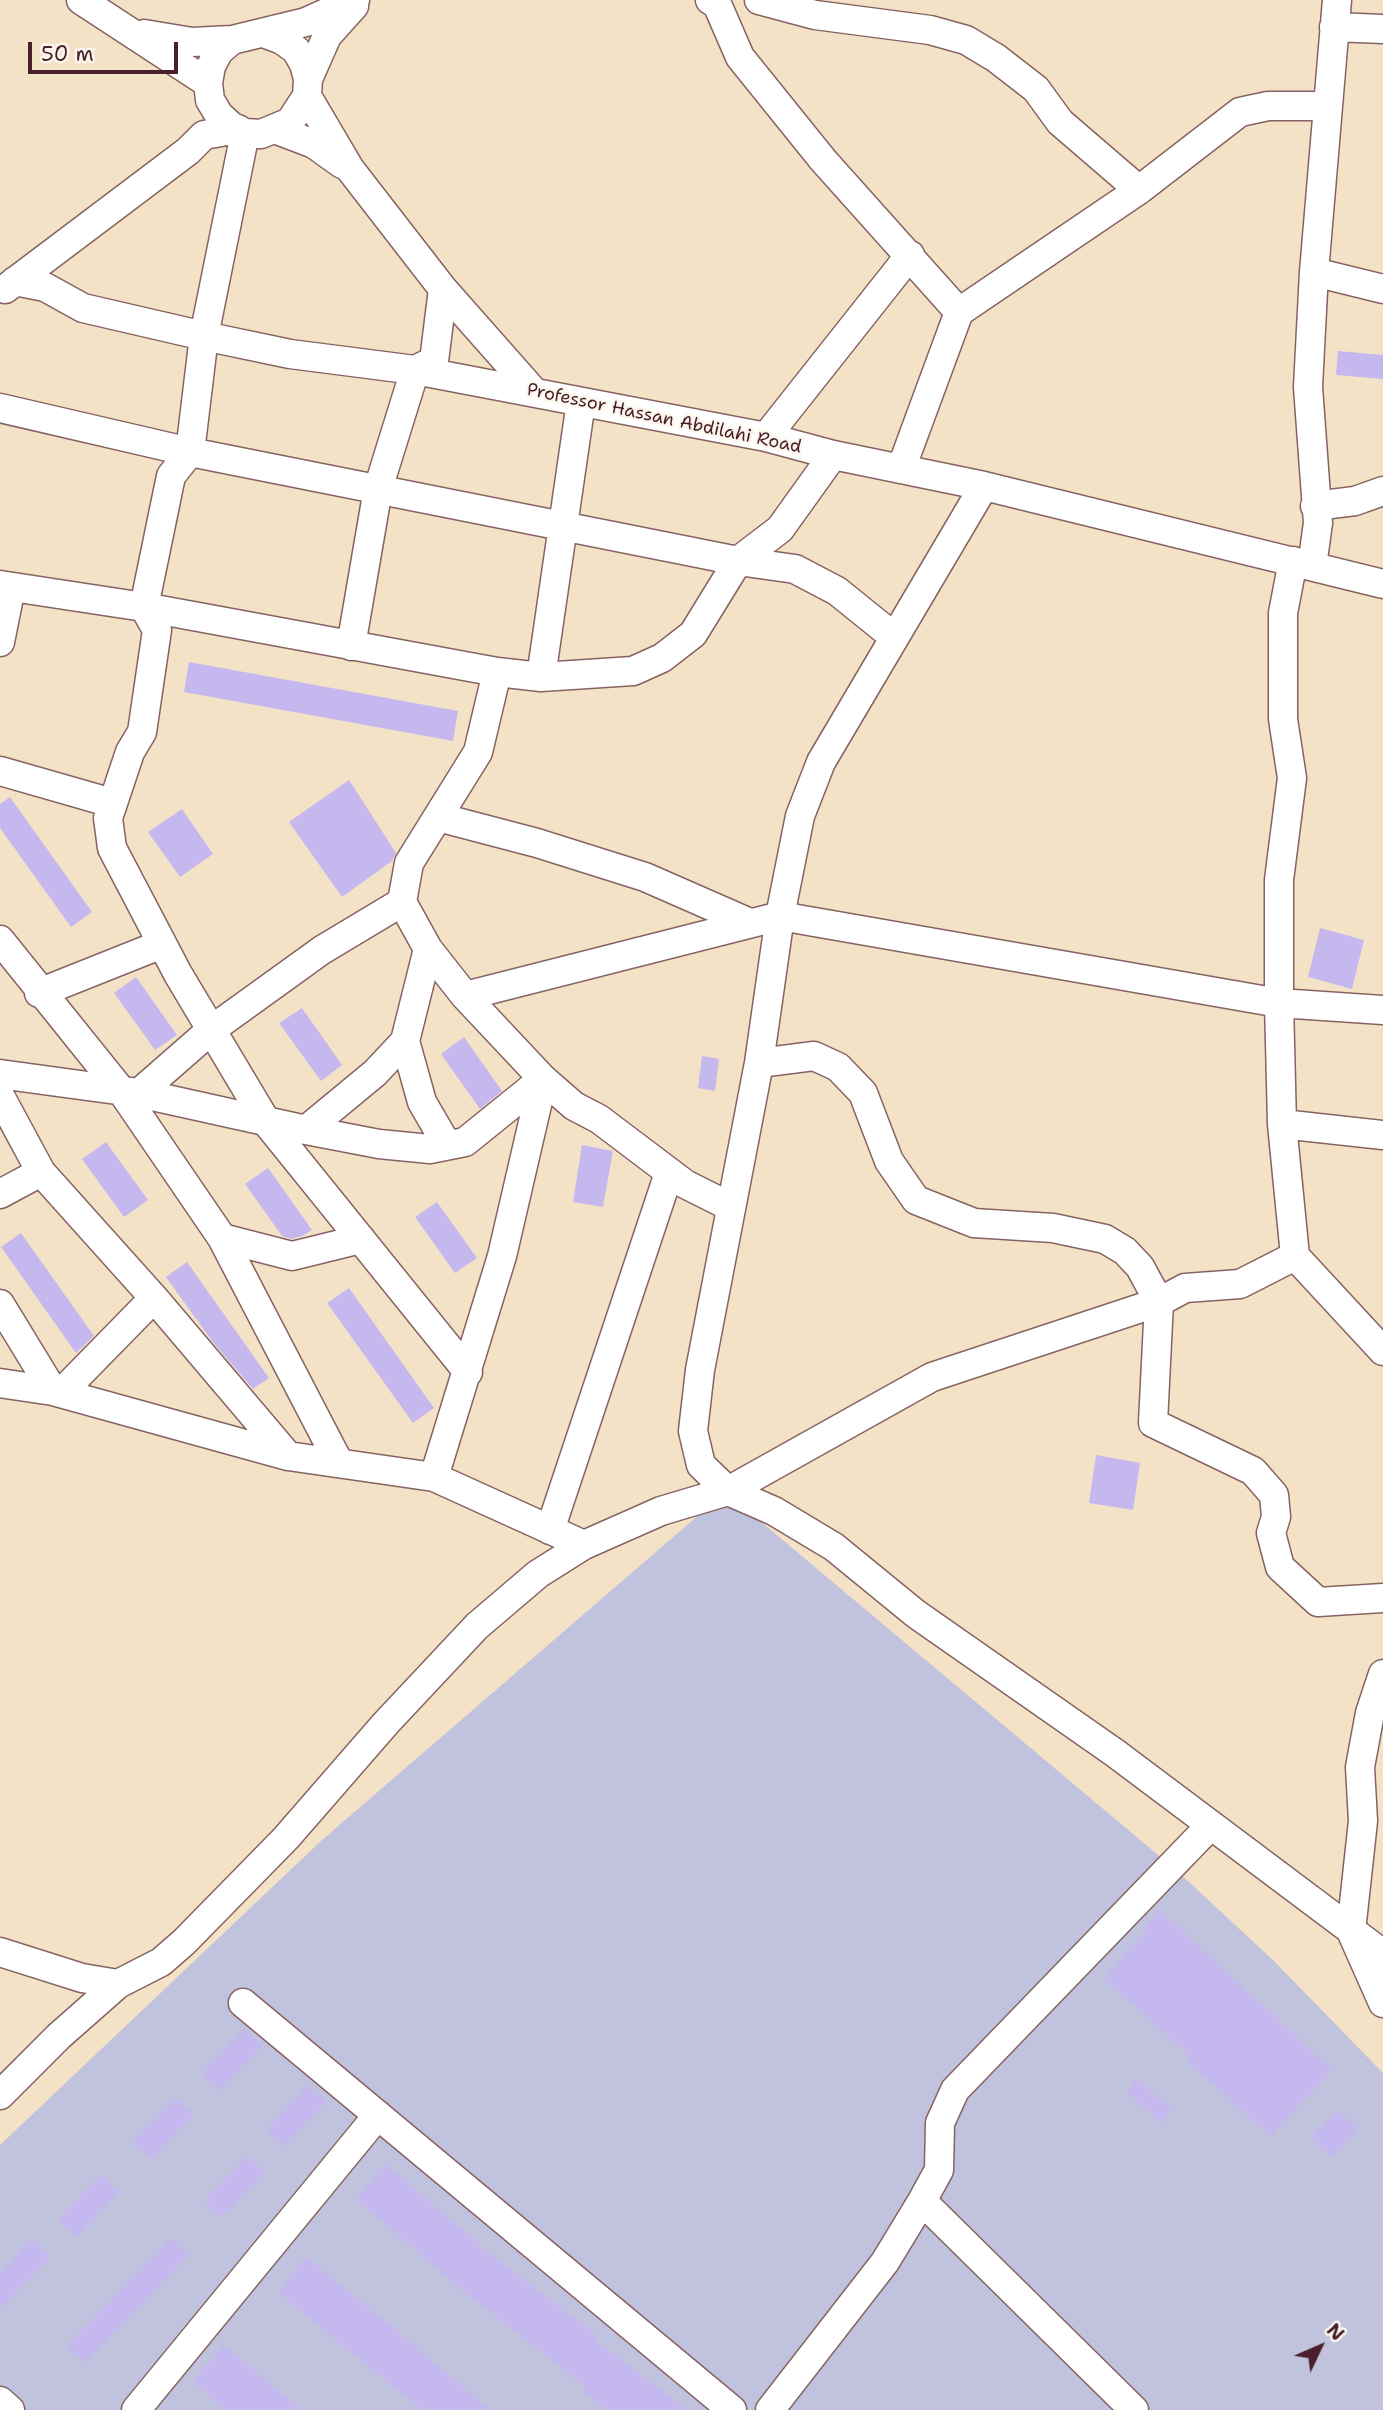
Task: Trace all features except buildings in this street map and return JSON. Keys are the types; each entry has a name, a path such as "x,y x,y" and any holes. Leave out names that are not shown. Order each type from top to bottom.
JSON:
{"street":[{"path":"81,0 134,33 208,87 219,115 242,131"},
{"path":"134,33 192,42 232,40 248,34 266,34 306,22 355,0"},
{"path":"8,287 188,151 204,135 242,131 261,134 277,131 290,122 307,88 327,36 360,0"},
{"path":"759,0 815,15 930,30 966,40 996,58 1036,89 1060,122 1139,190"},
{"path":"718,1 740,57 824,160 959,312"},
{"path":"1383,29 1335,14 1314,272 1308,387 1318,523 1283,613 1283,719 1292,778 1279,880 1282,1124 1295,1256 1383,1351"},
{"path":"266,34 282,40 296,50 304,64 307,88 350,169 443,289 534,392"},
{"path":"188,151 208,87 211,66 219,51 232,40"},
{"path":"901,469 959,312 1139,190 1240,112 1268,106 1327,106"},
{"path":"242,131 204,336 190,452 172,476 144,607 157,630 142,732 130,752 108,818 112,848 162,944 267,1123 467,1372"},
{"path":"277,131 314,145 350,169"},
{"path":"766,437 910,255"},
{"path":"1314,272 1383,289"},
{"name":"Professor Hassan Abdilahi Road","path":"8,287 45,287 83,308 290,354 415,370 766,437 833,455 984,486 1383,584"},
{"path":"351,646 378,489 415,370 434,361 443,289"},
{"path":"541,677 582,402"},
{"path":"0,408 190,452 738,561 795,569 837,591 894,637"},
{"path":"0,642 6,586 144,607 497,672 541,677 633,671 662,659 693,634 738,561 780,529 833,455"},
{"path":"984,486 821,762 800,816 780,916 760,1063 700,1370 693,1431 701,1465 728,1491 774,1511 834,1547 916,1614 1115,1753 1383,1954"},
{"path":"1315,506 1355,501 1383,491"},
{"path":"497,672 478,752 409,863 402,902 428,949 465,996 543,1079 574,1106 599,1119 668,1173 731,1207"},
{"path":"0,771 112,803"},
{"path":"438,817 537,843 645,877 750,923"},
{"path":"131,1093 211,1030 322,950 402,902"},
{"path":"465,996 780,916 1279,1003 1383,1010"},
{"path":"0,940 39,993 131,1093 222,1238 338,1461"},
{"path":"39,993 162,944"},
{"path":"306,1130 375,1073 405,1041 428,949"},
{"path":"405,1041 422,1102 447,1145"},
{"path":"760,1063 814,1056 838,1067 863,1093 889,1161 916,1200 974,1223 1053,1228 1105,1239 1125,1251 1140,1267 1159,1302 1153,1423 1252,1471 1274,1494 1276,1517 1272,1533 1280,1567 1318,1602 1383,1598"},
{"path":"0,1074 131,1093 267,1123 379,1144 429,1149 465,1142 543,1079"},
{"path":"434,1477 502,1256 543,1079"},
{"path":"0,1096 41,1172 154,1298 288,1456"},
{"path":"1282,1124 1383,1135"},
{"path":"0,1194 41,1172"},
{"path":"550,1530 668,1173"},
{"path":"222,1238 292,1256 361,1240"},
{"path":"4,2087 118,1984 161,1962 184,1942 286,1838 386,1723 477,1626 538,1574 583,1545 661,1511 728,1491 932,1377 1159,1302 1185,1288 1240,1284 1295,1256"},
{"path":"57,1392 154,1298"},
{"path":"0,1304 57,1392"},
{"path":"0,1383 57,1392 288,1456 338,1461 434,1477 583,1545"},
{"path":"1383,1674 1370,1713 1360,1767 1373,1824 1351,1931 1383,2003"},
{"path":"770,2410 885,2262 922,2201 939,2170 940,2123 955,2090 1211,1825"},
{"path":"0,1952 82,1978 118,1984"},
{"path":"243,2003 732,2410"},
{"path":"136,2410 378,2115"},
{"path":"922,2201 1134,2410"},
{"path":"0,2401 10,2410"}],"shaded area":[{"path":"741,1505 1176,1870 1273,1960 1383,2073 1383,2410 0,2410 0,2145 322,1840 708,1507"}]}
